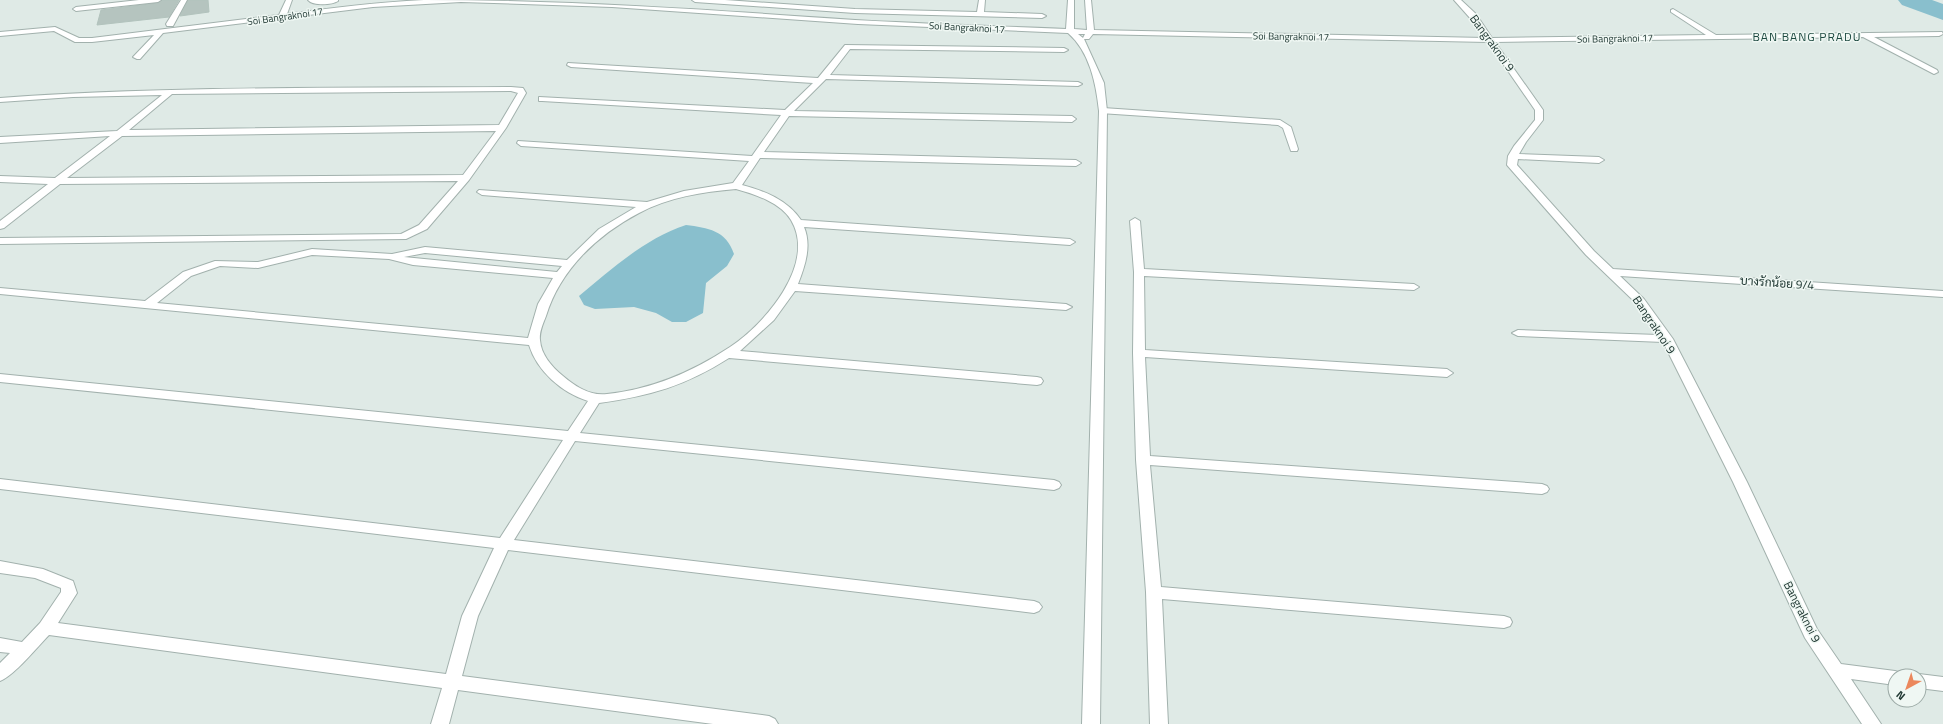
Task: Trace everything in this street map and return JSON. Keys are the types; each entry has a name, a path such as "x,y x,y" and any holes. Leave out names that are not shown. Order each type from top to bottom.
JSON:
{"street":[{"path":"76,9 158,0"},
{"path":"170,24 184,0"},
{"path":"282,17 289,0"},
{"path":"311,0 313,2 323,3 344,0"},
{"name":"Soi Bangraknoi 17","path":"0,34 55,29 78,40 92,40 380,4 461,0 626,6 858,22 1070,32 1490,40 1939,34"},
{"path":"695,0 855,11 1042,16"},
{"path":"980,14 982,0"},
{"path":"1071,0 1070,32 1082,41 1100,83 1103,111 1091,724"},
{"path":"1082,41 1091,32 1088,0"},
{"name":"Bangraknoi 9","path":"1457,0 1473,16 1539,110 1539,120 1521,141 1513,156 1512,165 1590,253 1612,272 1640,301 1667,339 1740,482 1811,633 1872,724"},
{"path":"1673,11 1714,37"},
{"path":"101,32 240,16"},
{"path":"137,57 160,32"},
{"path":"1865,36 1934,72"},
{"path":"736,186 787,113 822,79 835,64 844,50 852,47 1064,50"},
{"path":"571,64 822,79 1078,84"},
{"path":"0,100 73,95 170,92 520,90 522,93 502,128 466,178 423,227 402,237 0,240"},
{"path":"0,226 121,133 170,92"},
{"path":"542,98 787,113 1072,119"},
{"path":"1103,111 1280,123 1287,127 1294,149"},
{"path":"0,140 121,133 502,128"},
{"path":"521,143 756,157 1076,163"},
{"path":"1513,156 1599,160"},
{"path":"0,179 57,181 466,178"},
{"path":"736,186 759,192 777,202 797,223 802,236 801,257 791,287 781,305 760,327 729,354 686,377 663,387 634,395 595,399 574,390 552,373 539,354 534,342 541,310 559,275 584,247 613,224 648,206 683,194 705,189 736,186"},
{"path":"482,192 648,206"},
{"path":"1135,221 1139,272 1139,353 1143,460 1154,592 1159,724"},
{"path":"797,223 1070,242"},
{"path":"389,256 424,250 569,263"},
{"path":"146,306 187,274 215,264 224,263 258,265 312,252 389,256 413,262 559,275"},
{"path":"1139,272 1414,287"},
{"name":"บางรักน้อย 9/4","path":"1612,272 1943,294"},
{"path":"791,287 1066,307"},
{"path":"0,291 534,342"},
{"path":"1518,333 1667,339"},
{"path":"1139,353 1447,374"},
{"path":"729,354 1037,381"},
{"path":"0,378 1054,485"},
{"path":"440,724 450,683 470,616 504,543 595,399"},
{"path":"1143,460 1542,489"},
{"path":"0,484 1034,607"},
{"path":"0,567 40,573 68,585 69,594 46,628 27,649 0,674"},
{"path":"1154,592 1504,622"},
{"path":"46,628 450,683 769,724"},
{"path":"0,645 27,649"},
{"path":"1836,670 1887,677"},
{"path":"1927,682 1943,684"}],"water":[{"path":"686,225 709,229 721,235 731,246 734,254 727,266 706,283 703,313 686,322 672,322 656,313 634,307 595,309 584,305 579,296 616,265 642,246 656,238"}],"building":[{"path":"162,0 179,0 169,17 97,25 101,10 158,3"},
{"path":"188,0 208,0 209,12 180,16"}],"waterway":[{"path":"1910,0 1943,13"}],"district":[{"name":"BAN BANG PRADU","path":"1807,37"}]}
